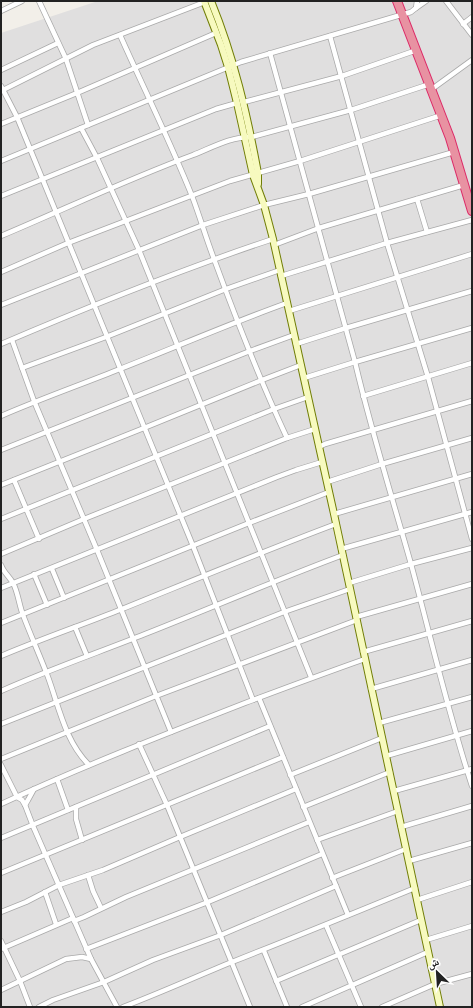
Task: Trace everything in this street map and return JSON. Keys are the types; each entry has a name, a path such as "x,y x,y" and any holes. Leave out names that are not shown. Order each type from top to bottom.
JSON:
{"highway":[{"path":"397,1 442,115 472,211"}],"street":[{"path":"1,11 22,1"},
{"path":"39,1 66,59 88,125"},
{"path":"207,1 216,32 231,66"},
{"path":"207,1 120,36 93,45 2,89 17,117 43,180 119,369 193,546 253,700"},
{"path":"207,1 220,23 240,103 245,137 258,188 264,205 289,311 440,1007"},
{"path":"416,8 417,1"},
{"path":"1,161 231,66 270,53 411,12 426,1"},
{"path":"446,1 472,35"},
{"path":"463,24 472,17"},
{"path":"1,124 77,93 216,32"},
{"path":"120,36 177,161 238,321 287,438"},
{"path":"330,36 387,243 419,344 472,539"},
{"path":"1,70 58,43"},
{"path":"1,196 216,109 342,76 417,50"},
{"path":"270,53 328,261 372,431 402,531 457,735 469,769 472,786"},
{"path":"1,236 177,161 230,141 291,127 431,87 472,60"},
{"path":"240,103 252,137 255,174"},
{"path":"1,272 68,243 191,195 240,178 300,161 442,115"},
{"path":"81,128 97,158 124,221 139,250 188,376 311,677"},
{"path":"1,305 139,250 264,205 309,194 454,152"},
{"path":"1,344 152,282 214,259 464,185"},
{"path":"417,199 427,232"},
{"path":"22,368 106,337 226,289 472,220"},
{"path":"289,311 472,254"},
{"path":"296,344 472,291"},
{"path":"1,416 34,401 119,369 238,321 287,304"},
{"path":"304,378 472,328"},
{"path":"1,450 294,335"},
{"path":"12,340 34,401 97,550 171,732"},
{"path":"363,396 472,363"},
{"path":"1,485 262,380 301,366"},
{"path":"1,519 274,409 308,398"},
{"path":"319,447 472,401"},
{"path":"1,554 84,519 287,438 315,429"},
{"path":"327,482 382,464 472,438"},
{"path":"1,588 34,574 52,569 296,470 322,462"},
{"path":"334,514 472,474"},
{"path":"14,480 39,539"},
{"path":"1,623 248,523 329,492"},
{"path":"1,691 216,606 342,552 402,531 472,512"},
{"path":"1,656 75,626 121,610 260,552 336,524"},
{"path":"1,724 349,586 411,564 472,548"},
{"path":"1,566 13,583 23,615 74,748 89,765"},
{"path":"52,569 64,598"},
{"path":"34,574 47,605"},
{"path":"1,759 156,696 356,619 420,598 472,584"},
{"path":"363,652 472,621"},
{"path":"75,626 87,656"},
{"path":"1,804 57,778 139,744 311,677 365,659"},
{"path":"372,689 472,660"},
{"path":"379,723 472,697"},
{"path":"259,698 348,916"},
{"path":"1,838 33,826 270,726"},
{"path":"386,756 472,731"},
{"path":"290,775 382,738"},
{"path":"139,744 167,805 208,902 250,1007"},
{"path":"1,873 283,757"},
{"path":"1,765 17,797 26,805 33,826 86,949 117,1007"},
{"path":"394,791 469,769"},
{"path":"303,807 390,772"},
{"path":"57,778 68,810"},
{"path":"26,805 35,788"},
{"path":"1,912 26,902 59,885 112,867 296,789"},
{"path":"401,827 472,806"},
{"path":"76,807 76,819 82,840"},
{"path":"317,840 398,811"},
{"path":"3,948 56,924 101,908 309,822"},
{"path":"409,861 472,843"},
{"path":"332,878 406,849"},
{"path":"86,949 208,902 322,854"},
{"path":"88,875 93,891 101,908"},
{"path":"417,900 472,882"},
{"path":"39,1007 104,982 153,960 221,935 336,886"},
{"path":"123,1007 158,994 233,962 264,951 414,888"},
{"path":"46,892 56,924"},
{"path":"276,981 421,920"},
{"path":"326,925 361,1007"},
{"path":"426,940 472,926"},
{"path":"1,940 3,948 20,981 30,1007"},
{"path":"264,951 287,1007"},
{"path":"302,1007 428,952"},
{"path":"1,990 66,959 82,957 91,959"},
{"path":"382,1007 436,984 472,974"}],"shaded area":[{"path":"98,1 472,1 472,1007 1,1007 1,33"}]}
